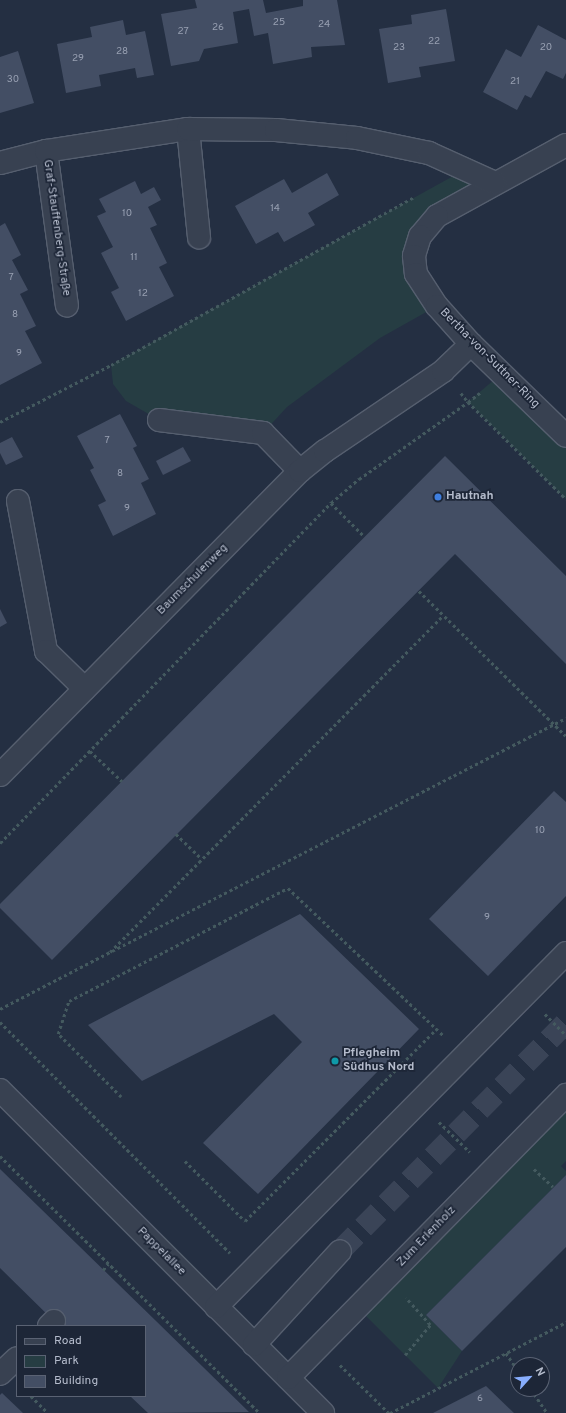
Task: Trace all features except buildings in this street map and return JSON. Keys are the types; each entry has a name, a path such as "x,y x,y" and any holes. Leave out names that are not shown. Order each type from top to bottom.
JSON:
{"street":[{"name":"Graf-Stauffenberg-Straße","path":"0,163 46,151 188,129 276,130 357,138 429,154 495,183"},
{"path":"188,129 199,237"},
{"name":"Bertha-von-Suttner-Ring","path":"566,145 437,216 420,236 414,256 416,274 433,300 471,344 566,436"},
{"name":"Graf-Stauffenberg-Straße","path":"46,151 67,306"},
{"name":"Baumschulenweg","path":"0,774 300,471 325,450 443,371 471,344"},
{"path":"159,420 262,433 300,471"},
{"path":"18,501 46,652 85,689"},
{"path":"216,1307 566,953"},
{"name":"Pappelallee","path":"0,1090 323,1413"},
{"name":"Zum Erlenholz","path":"288,1378 566,1095"},
{"path":"254,1345 340,1251"},
{"path":"0,1374 16,1359"}],"path":[{"path":"0,422 111,365 417,196"},
{"path":"443,371 468,402 566,499"},
{"path":"0,843 331,503 359,479 468,402 502,373"},
{"path":"331,503 365,536"},
{"path":"419,591 566,736"},
{"path":"110,952 444,615"},
{"path":"0,1009 566,718"},
{"path":"90,751 122,781"},
{"path":"176,834 202,859"},
{"path":"121,1097 58,1034 69,1001 288,888 464,1056"},
{"path":"0,1022 250,1273"},
{"path":"185,1161 245,1221 436,1029"},
{"path":"560,1029 566,1035"},
{"path":"418,1103 490,1172"},
{"path":"0,1156 260,1413"},
{"path":"103,1270 108,1264"},
{"path":"320,1346 390,1413 566,1322"},
{"path":"506,1353 510,1359"},
{"path":"32,1397 48,1413"},
{"path":"536,1397 547,1413"}],"green space":[{"path":"466,169 495,183 437,216 414,256 437,306 380,338 287,407 263,433 159,420 126,401 113,384 111,365"},
{"path":"502,373 566,436 566,499 468,402"},
{"path":"566,1095 566,1161 561,1166 566,1171 566,1175 426,1315 462,1351 438,1388 358,1308"}],"tunnel":[{"path":"340,1251 566,1023"}],"place":[{"name":"Hautnah","path":"438,497"},
{"name":"Pflegheim Südhus Nord","path":"335,1061"}]}
